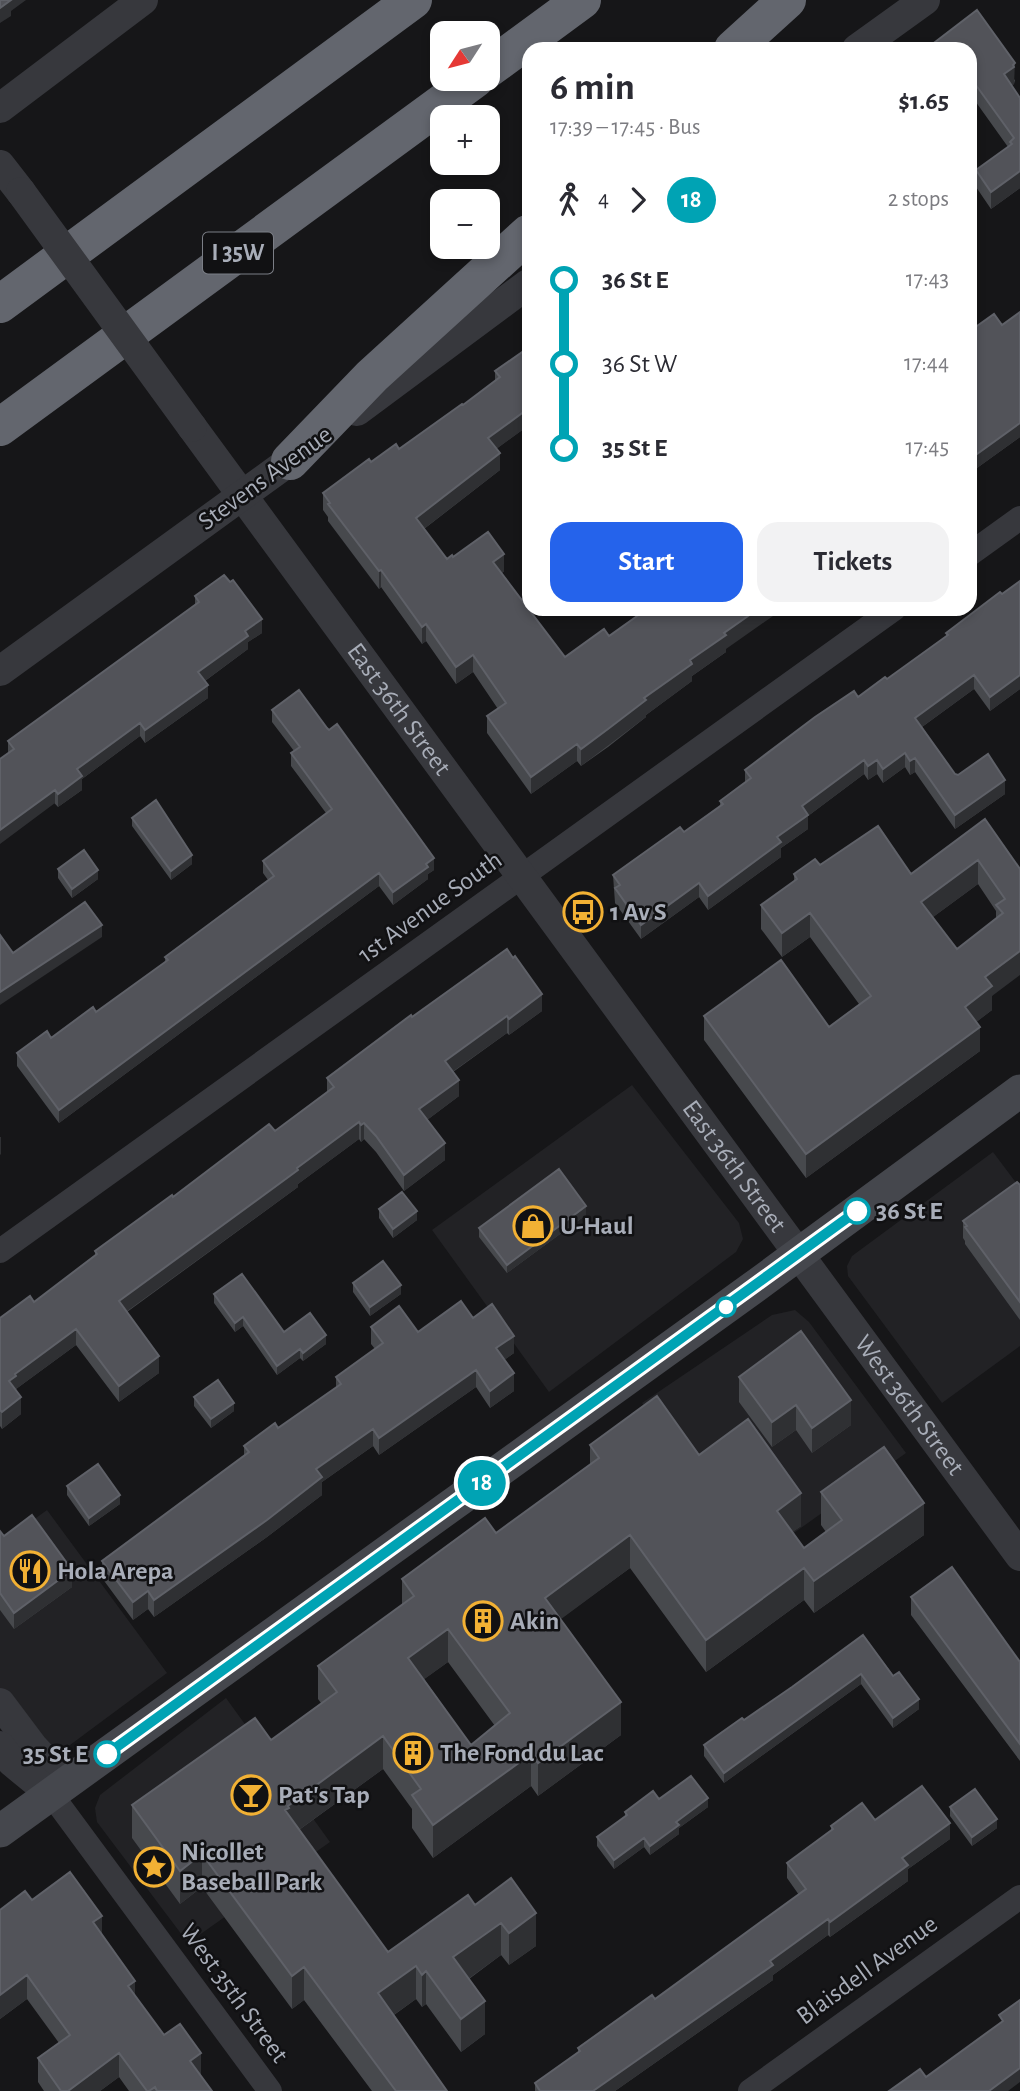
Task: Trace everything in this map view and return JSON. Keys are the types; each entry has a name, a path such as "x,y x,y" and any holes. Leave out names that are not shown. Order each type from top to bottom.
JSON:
{"highway":[{"path":"0,304 413,0"},
{"path":"525,42 582,0"},
{"path":"741,42 787,0"},
{"path":"500,60 522,44"},
{"name":"I 35W","path":"0,427 459,91"},
{"path":"290,461 372,376 522,239"}],"main road":[{"path":"0,1831 799,1254 1020,1091"}],"street":[{"path":"0,108 144,0"},
{"path":"866,42 925,0"},
{"name":"East 36th Street","path":"0,165 799,1254"},
{"name":"Stevens Avenue","path":"0,671 522,288"},
{"path":"977,549 1020,518"},
{"name":"1st Avenue South","path":"0,1251 884,616"},
{"name":"West 36th Street","path":"799,1254 1020,1556"},
{"path":"0,1703 64,1785"},
{"path":"0,1746 12,1762 64,1785"},
{"name":"West 35th Street","path":"64,1785 270,2091"},
{"name":"Blaisdell Avenue","path":"750,2091 1020,1897"}],"shaded area":[{"path":"632,1085 739,1223 743,1239 736,1252 549,1392 432,1230"},
{"path":"993,1152 1020,1188 1020,1346 942,1403 848,1276 847,1266 852,1256"},
{"path":"795,1310 809,1322 906,1453 756,1560 642,1403 772,1315"},
{"path":"47,1510 167,1673 66,1748 52,1748 0,1691 0,1544"},
{"path":"226,1698 330,1842 188,1943 97,1822 95,1808 100,1795"}],"building":[{"path":"0,0 11,0 0,8"},
{"path":"977,10 1015,63 1014,67 1004,74 1020,98 1020,171 991,192 977,169 1012,144 1010,142 1014,138 977,87 977,42 935,42"},
{"path":"1020,312 1020,423 977,454 977,326 994,314 1002,325"},
{"path":"522,352 522,413 488,438 500,453 416,518 447,559 488,532 504,554 493,562 522,600 522,616 534,616 565,657 604,629 609,636 637,616 748,616 690,660 692,664 644,698 646,700 581,749 577,744 531,777 487,716 506,703 473,655 456,667 426,624 422,627 381,570 379,571 328,504 330,503 323,493 369,459 371,462 396,444 399,449 463,405 500,377 495,371"},
{"path":"224,575 230,582 233,580 262,619 245,631 248,636 198,672 208,685 145,730 140,723 77,769 82,776 58,794 55,790 0,830 0,759 14,749 8,741 199,602 195,596"},
{"path":"1020,581 1020,675 990,697 974,675 915,718 955,774 958,775 988,754 1005,780 955,815 915,758 910,761 905,753 883,769 877,760 868,766 864,760 802,806 808,815 777,837 781,842 708,896 699,883 641,925 615,888 620,885 613,875 680,827 684,832 723,804 720,801 751,778 745,770 815,717 854,691 858,697 885,677 887,679 948,635 946,633 968,616 977,616 977,609 1000,592 1002,594"},
{"path":"299,690 329,730 337,724 434,858 426,864 428,867 393,892 379,873 59,1110 17,1053 47,1031 51,1038 93,1007 96,1012 168,960 165,957 274,876 263,861 332,809 291,753 300,747 272,710"},
{"path":"156,800 192,855 171,871 132,818"},
{"path":"985,819 1020,869 1020,951 985,977 992,986 965,1007 980,1027 806,1154 704,1016 781,960 829,1027 871,996 810,913 782,933 761,905 797,879 794,874 815,859 820,865 878,826 911,874","holes":["978,860 1005,899 996,905 1003,913 957,949 921,902"]},
{"path":"84,850 98,870 72,889 58,869"},
{"path":"85,902 102,925 0,992 0,935 13,953"},
{"path":"507,949 542,994 445,1061 459,1080 419,1109 445,1143 404,1175 376,1136 364,1123 361,1125 359,1122 119,1301 159,1356 119,1386 76,1329 15,1374 9,1381 21,1397 2,1412 0,1410 0,1318 30,1296 34,1302 97,1254 95,1251 172,1195 173,1197 269,1124 275,1131 334,1087 327,1078 411,1015 412,1017"},
{"name":"U-Haul","path":"559,1169 586,1206 507,1265 479,1228"},
{"path":"1017,1182 1020,1185 1020,1302 963,1221"},
{"path":"402,1192 417,1211 393,1229 379,1209"},
{"path":"383,1261 401,1285 370,1307 353,1283"},
{"path":"242,1274 284,1332 310,1313 326,1335 303,1353 300,1349 277,1366 243,1317 235,1323 214,1294"},
{"path":"461,1301 473,1318 492,1304 514,1336 496,1348 514,1373 490,1391 476,1370 379,1438 373,1429 316,1469 322,1477 267,1520 154,1600 148,1591 133,1602 102,1561 249,1452 244,1446 275,1423 278,1428 341,1384 336,1377 383,1343 371,1327 399,1306 418,1332"},
{"path":"801,1331 851,1400 812,1428 796,1405 772,1422 739,1377"},
{"path":"218,1380 234,1403 211,1419 194,1397"},
{"path":"657,1396 699,1455 748,1419 801,1493 777,1511 804,1548 842,1520 821,1492 884,1447 924,1503 814,1581 804,1568 706,1640 630,1535 545,1598 621,1702 538,1763 531,1754 433,1825 412,1795 421,1789 383,1736 288,1806 285,1810 388,1952 468,1895 475,1905 511,1878 536,1913 509,1933 501,1923 453,1957 485,2001 461,2019 426,1971 422,1975 416,1966 378,1993 447,2091 396,2091 304,1967 292,1976 202,1854 180,1871 132,1805 255,1718 271,1740 337,1692 318,1666 414,1596 402,1579 485,1518 496,1533 599,1458 590,1445","holes":["448,1629 510,1713 471,1745 408,1658"]},
{"path":"98,1464 120,1495 89,1518 67,1486"},
{"name":"Hola Arepa","path":"32,1515 72,1570 14,1613 0,1593 0,1531 4,1536"},
{"path":"952,1567 1020,1662 1020,1744 911,1597"},
{"path":"863,1635 893,1676 899,1672 919,1699 893,1718 861,1674 724,1773 704,1745 792,1687"},
{"path":"691,1776 708,1798 676,1822 679,1825 650,1846 644,1838 614,1860 597,1837 653,1791 659,1799"},
{"path":"922,1786 950,1823 902,1858 908,1865 830,1922 828,1919 770,1961 773,1965 593,2091 540,2091 535,2083 580,2051 578,2048 652,1995 655,1999 806,1889 787,1863 833,1829 831,1826 862,1803 875,1820"},
{"path":"975,1789 997,1819 972,1837 950,1807"},
{"path":"70,1872 102,1916 93,1922 135,1981 128,1986 164,2035 180,2024 201,2053 190,2061 212,2091 157,2091 155,2087 147,2091 119,2053 68,2091 61,2091 38,2058 70,2035 27,1975 0,1995 0,1910 25,1891 32,1900"},
{"path":"1020,2000 1020,2068 989,2091 889,2091 920,2069 926,2077 1003,2021 999,2015"}],"bus line":[{"name":"18","path":"107,1754 857,1211"}],"place":[{"name":"1 Av S","path":"583,912"},
{"name":"36 St E","path":"857,1211"},
{"name":"U-Haul","path":"533,1226"},
{"name":"Hola Arepa","path":"30,1571"},
{"name":"Akin","path":"483,1621"},
{"name":"The Fond du Lac","path":"413,1753"},
{"name":"35 St E","path":"107,1754"},
{"name":"Pat's Tap","path":"251,1795"},
{"name":"Nicollet Baseball Park","path":"154,1867"}]}
